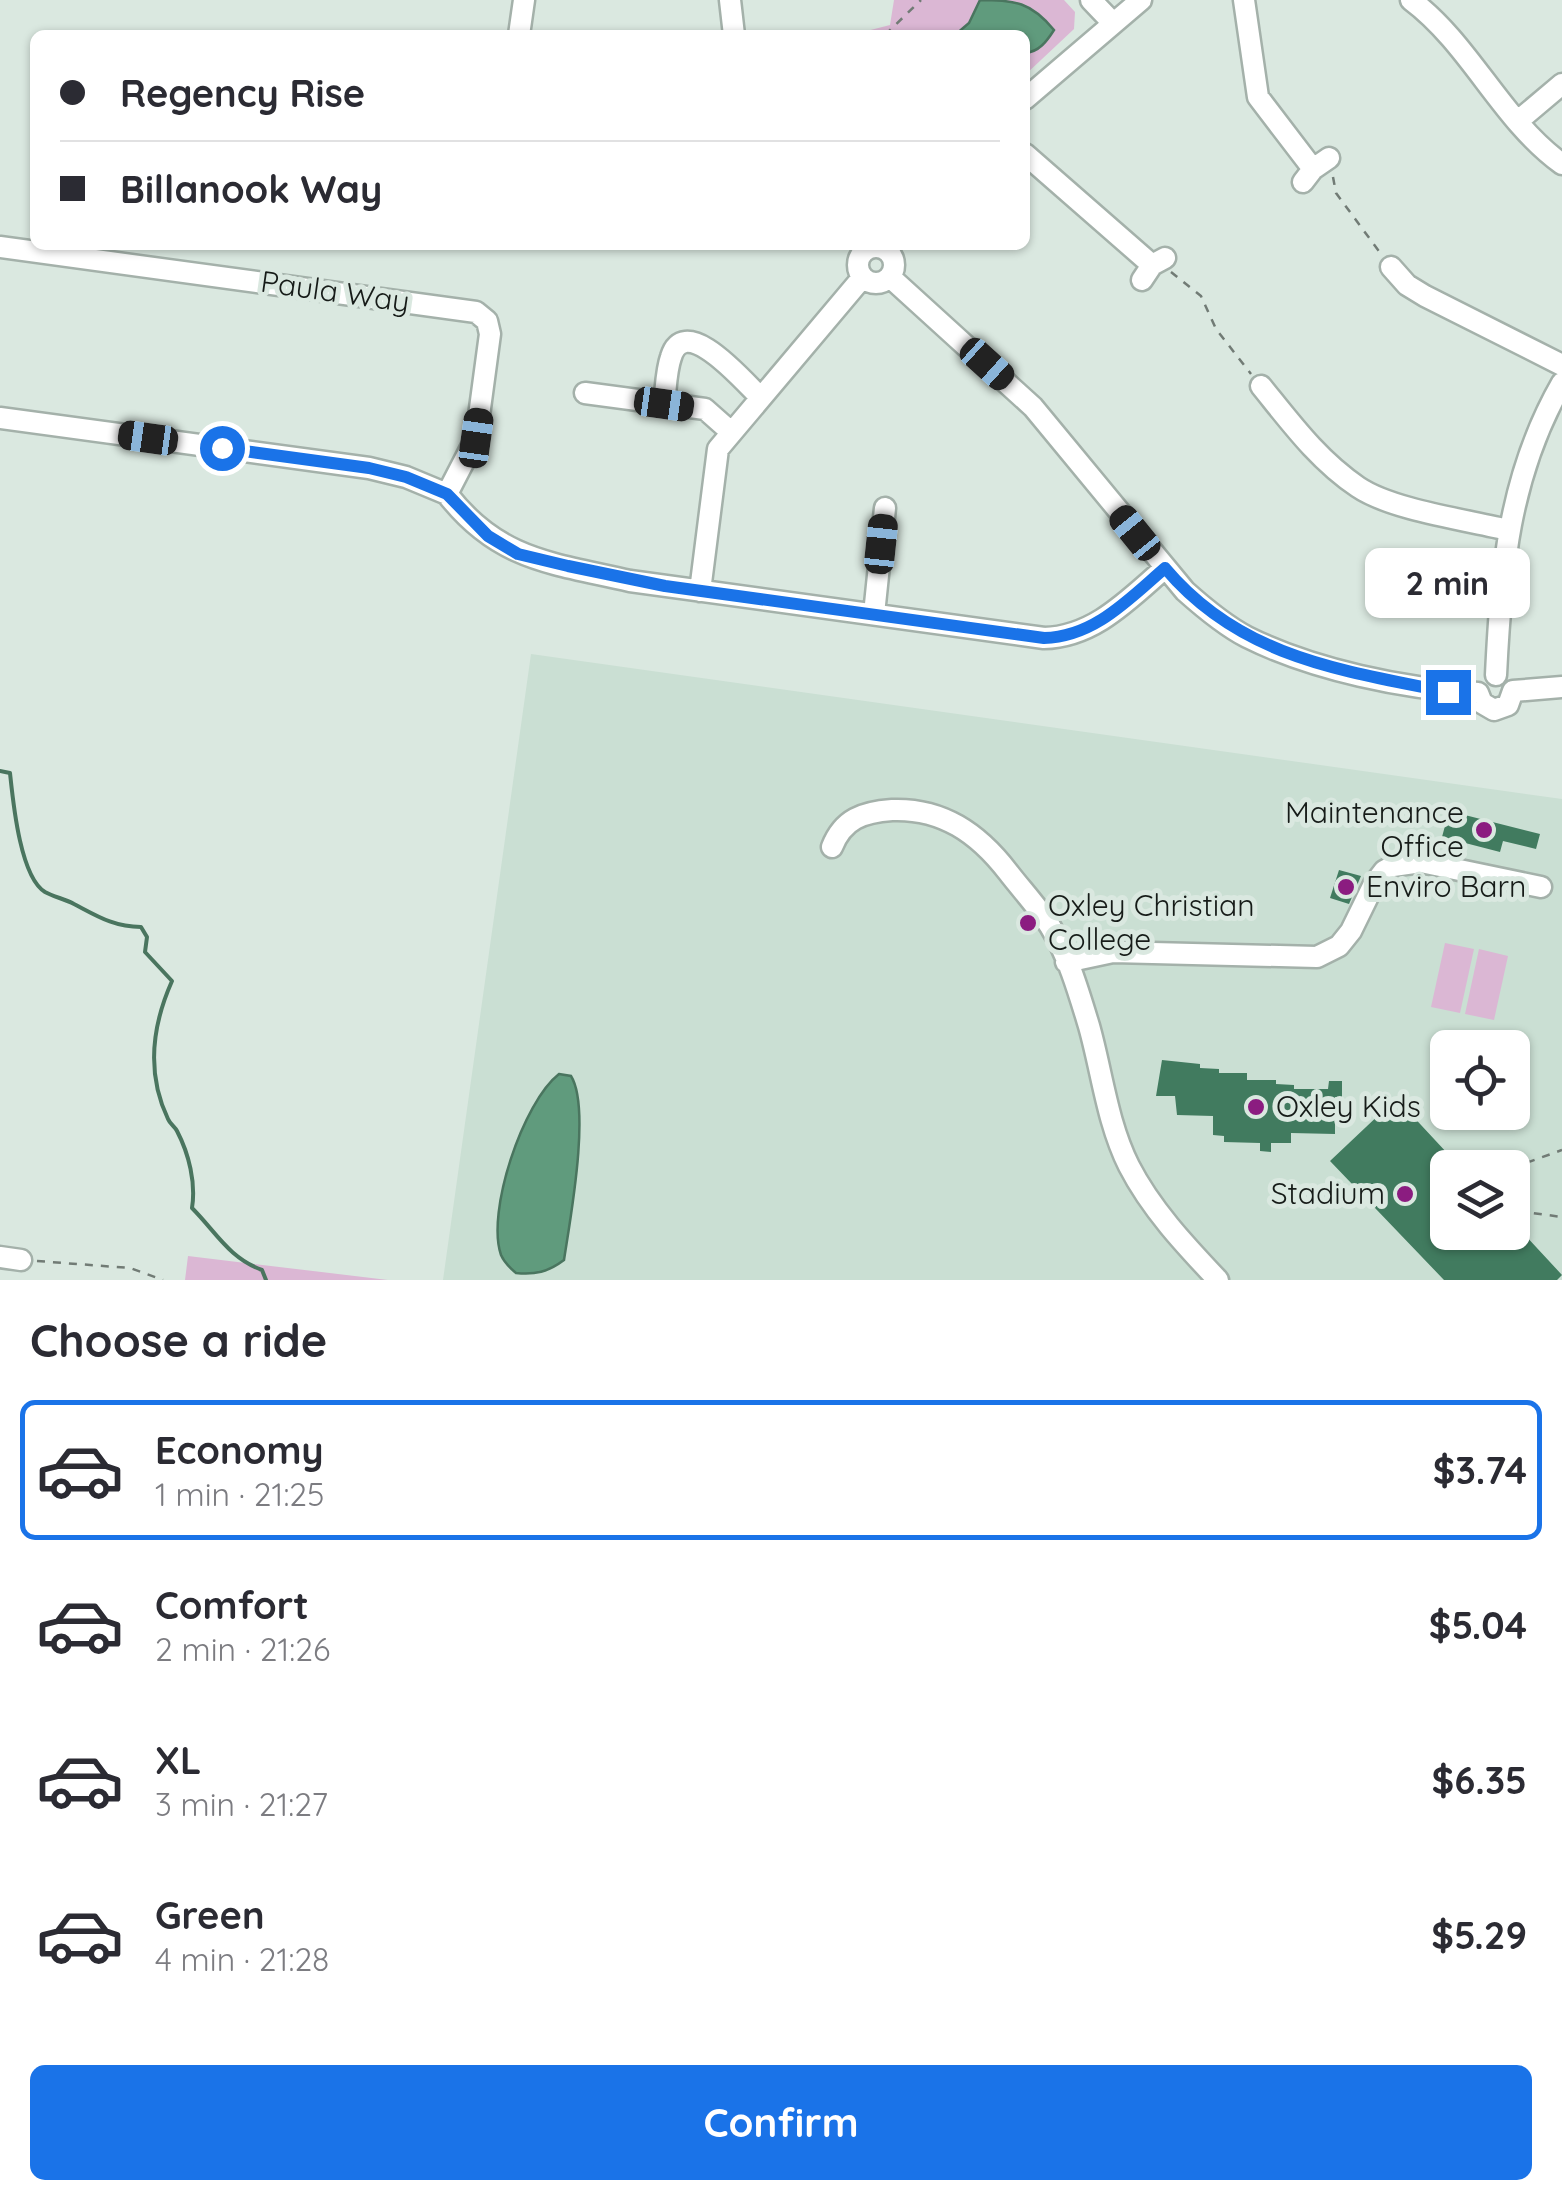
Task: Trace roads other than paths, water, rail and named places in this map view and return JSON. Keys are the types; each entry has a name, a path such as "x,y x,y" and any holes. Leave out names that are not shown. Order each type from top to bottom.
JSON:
{"street":[{"path":"520,30 524,0"},
{"path":"730,0 733,30"},
{"path":"1091,0 1112,22"},
{"path":"1030,95 1141,0"},
{"path":"1244,0 1258,98 1317,168"},
{"path":"1413,0 1460,46 1538,144 1562,164"},
{"path":"1518,120 1562,84"},
{"path":"1030,158 1154,266"},
{"name":"Paula Way","path":"0,247 476,312 487,321 490,334 476,438 447,494"},
{"path":"860,250 862,278"},
{"path":"862,278 876,284 890,276 894,266 890,250"},
{"path":"1391,267 1424,296 1562,365"},
{"path":"890,276 1033,407 1184,592 1214,616 1244,636 1280,652 1379,678 1478,694"},
{"path":"700,591 718,449 862,278"},
{"path":"664,404 671,356 676,346 685,341 696,341 708,349 761,398"},
{"path":"1496,674 1500,592 1516,493 1537,432 1562,383"},
{"path":"1261,386 1312,449 1361,490 1412,508 1508,530"},
{"path":"585,394 705,409 731,432"},
{"path":"0,418 369,468 406,477 447,494 488,536 518,554 630,580 1044,638 1062,638 1102,620 1165,568"},
{"path":"874,614 884,508"},
{"path":"1496,674 1507,679 1513,691 1508,705 1494,710 1482,704 1478,694 1484,680 1496,674"},
{"path":"1513,691 1562,687"},
{"path":"832,847 838,831 852,818 874,811 900,810 953,820 992,852 1050,926 1066,962 1090,1029 1116,1135 1129,1166 1178,1238 1218,1280"},
{"path":"1066,962 1113,952 1317,958 1339,946 1352,932 1384,872 1408,861 1541,887"}],"waterway":[{"path":"0,771 10,773 19,837 36,884 106,920 141,927 147,937 145,952 172,981 156,1032 154,1067 161,1102 188,1159 192,1208 232,1251 262,1270 266,1280"}],"place":[{"name":"Maintenance Office","path":"1484,830"},
{"name":"Enviro Barn","path":"1346,887"},
{"name":"Oxley Christian College","path":"1028,923"},
{"name":"Oxley Kids","path":"1256,1107"},
{"name":"Stadium","path":"1405,1194"}]}
